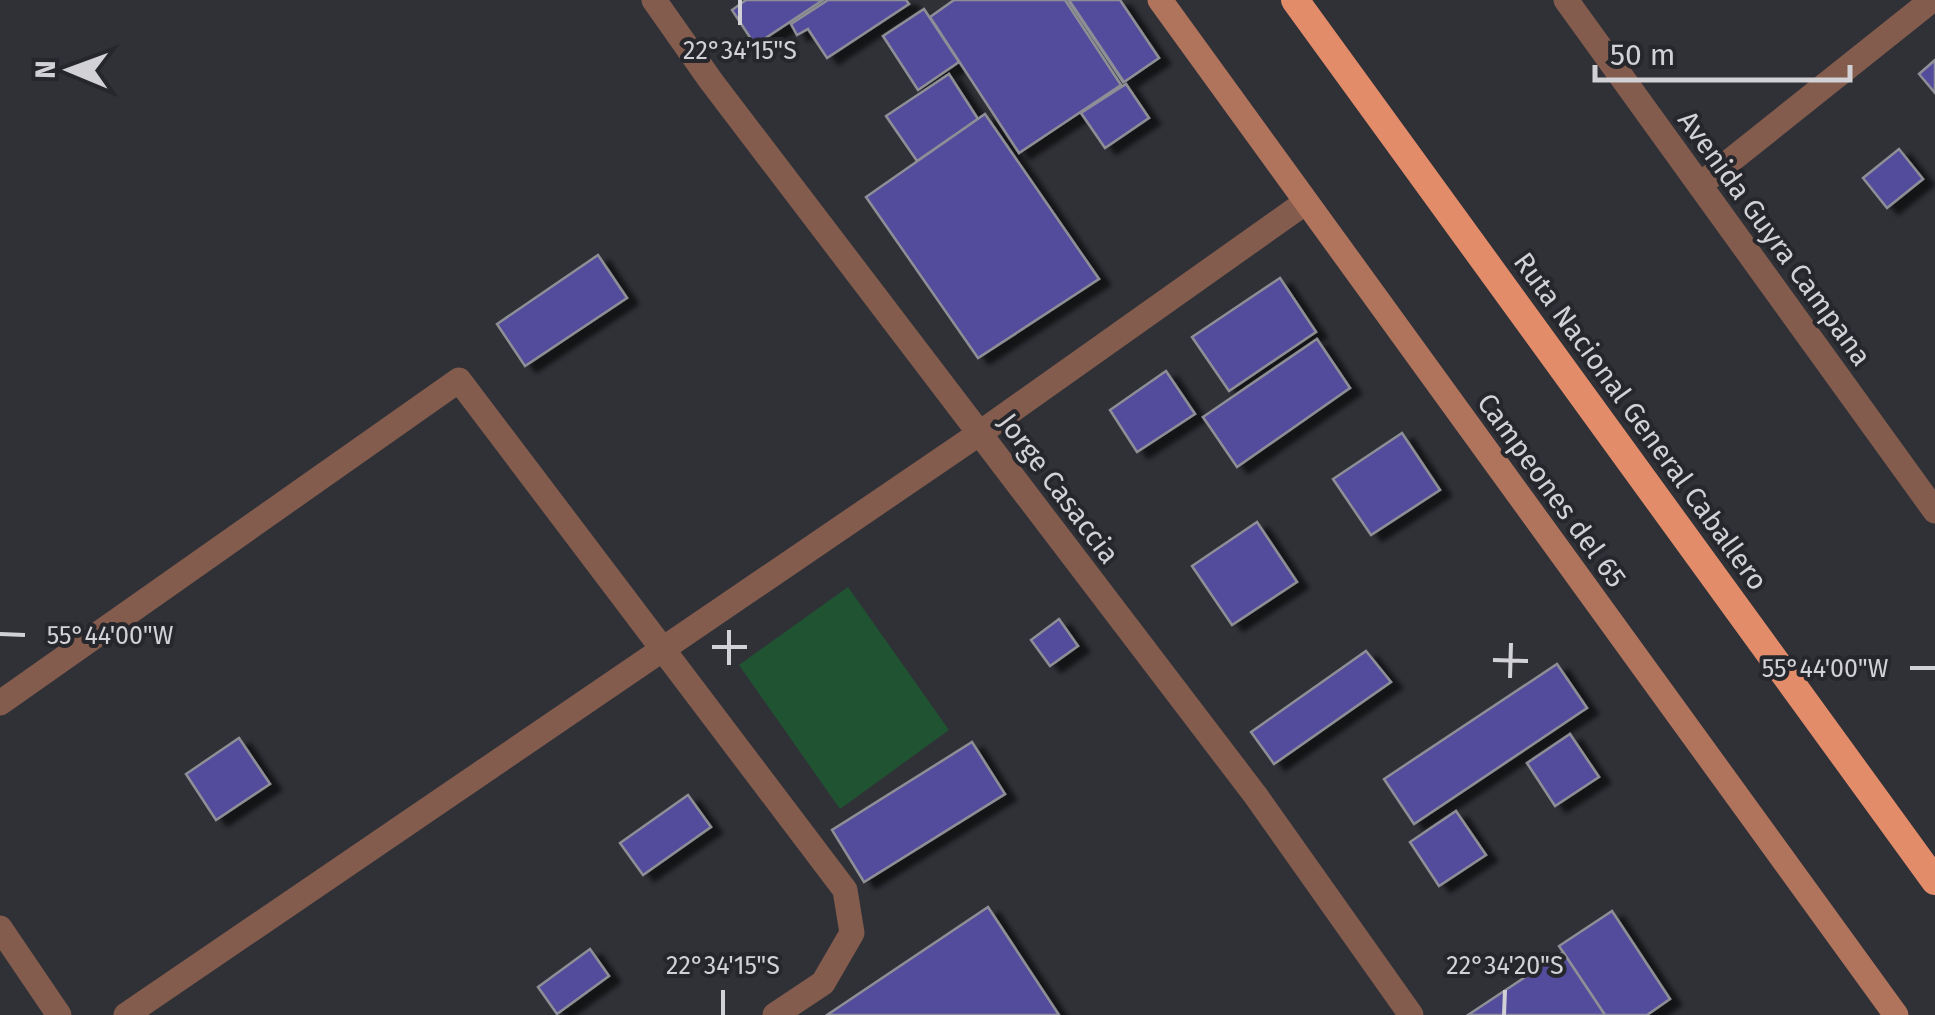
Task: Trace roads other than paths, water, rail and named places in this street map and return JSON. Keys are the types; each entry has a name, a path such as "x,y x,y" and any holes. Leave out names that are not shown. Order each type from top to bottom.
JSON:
{"highway":[{"name":"Ruta Nacional General Caballero","path":"1295,0 1935,881"}],"main road":[{"name":"Campeones del 65","path":"1160,0 1896,1015"}],"street":[{"name":"Jorge Casaccia","path":"654,0 711,81 1256,796 1411,1015"},
{"name":"Avenida Guyra Campana","path":"1566,0 1935,511"},
{"path":"1700,185 1932,0"},
{"path":"126,1015 980,434 1306,202"},
{"path":"0,703 459,380 845,890 852,934 823,982 775,1015"},
{"path":"0,928 58,1015"}]}
